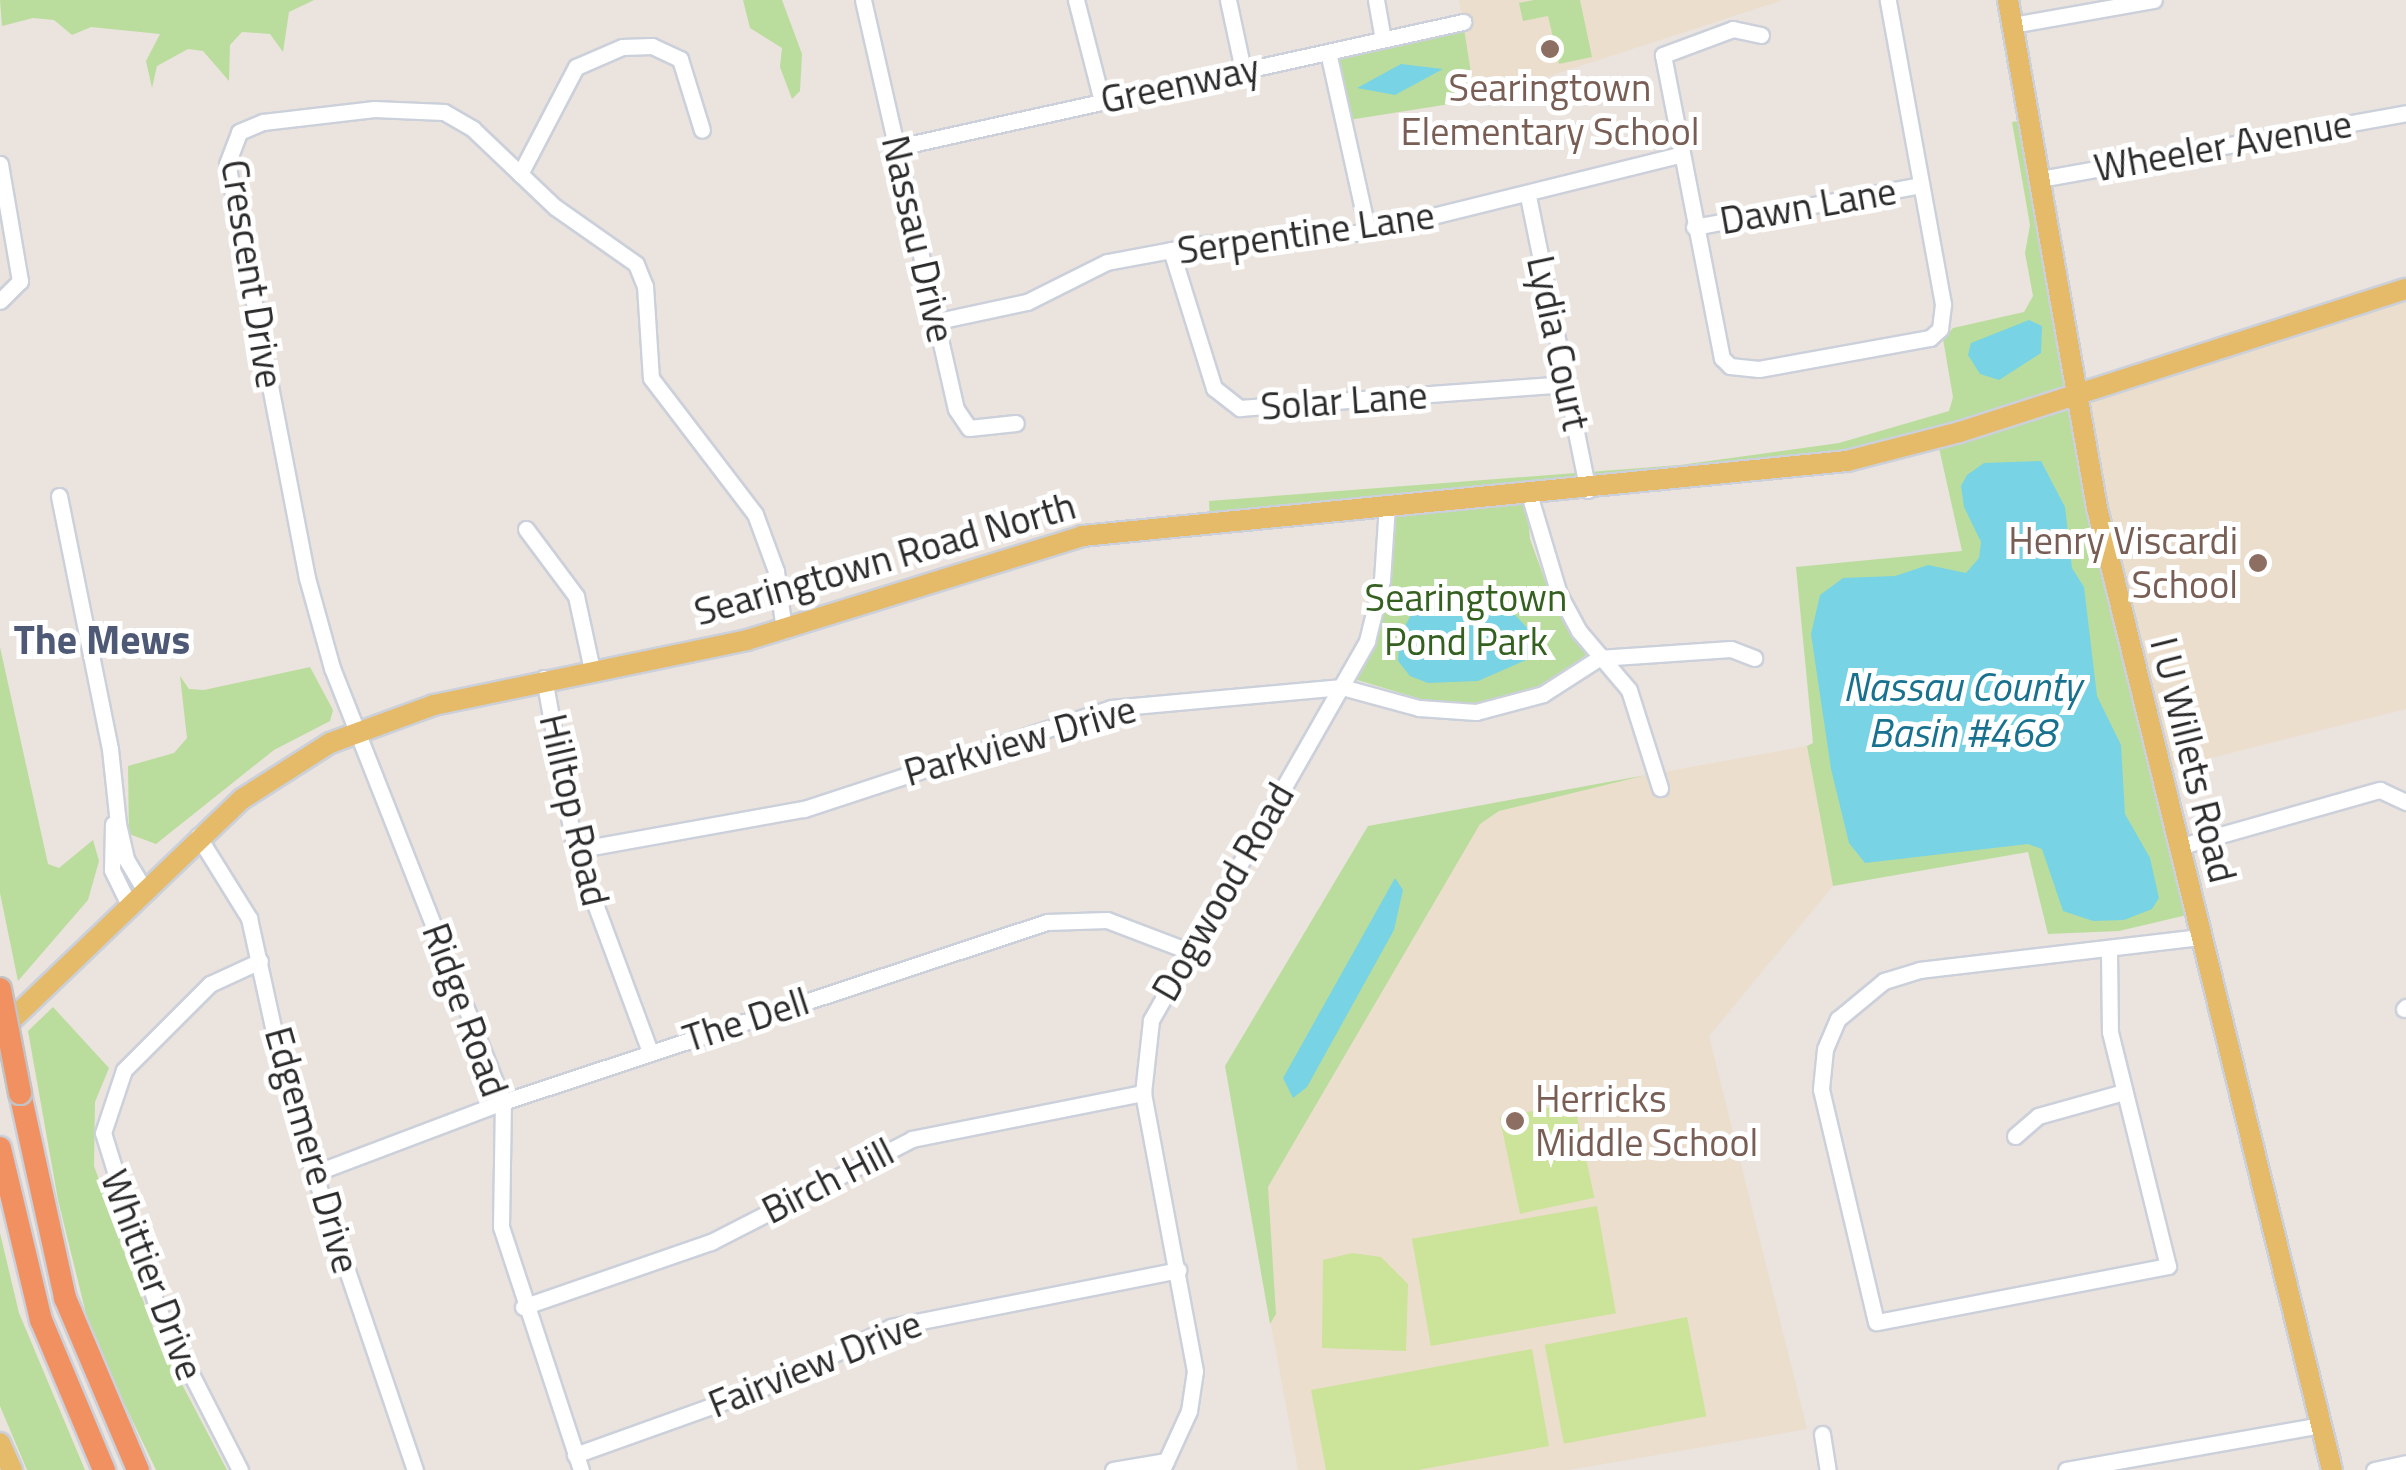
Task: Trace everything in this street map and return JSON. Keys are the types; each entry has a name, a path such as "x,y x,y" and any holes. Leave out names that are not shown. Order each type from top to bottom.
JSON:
{"highway":[{"path":"0,989 65,1298 138,1470"},
{"path":"0,1148 41,1320 104,1470"}],"main road":[{"name":"I U Willets Road","path":"2008,0 2101,526 2332,1470"},
{"name":"Searingtown Road North","path":"0,1030 198,836 272,776 357,730 544,678 784,630 1082,536 1387,504 1588,490 1846,461 2078,394 2406,289"},
{"path":"0,1443 12,1470"}],"street":[{"name":"Nassau Drive","path":"863,0 964,425 1016,423"},
{"path":"1076,0 1102,101"},
{"path":"1228,0 1243,70"},
{"path":"1376,0 1383,39"},
{"path":"1761,34 1733,29 1663,55 1722,358 1730,366 1759,370 1918,341 1935,334 1943,317 1888,0"},
{"path":"2012,25 2154,0"},
{"name":"Greenway","path":"898,147 1463,22"},
{"path":"520,174 576,67 622,47 652,46 680,59 702,130"},
{"path":"1328,52 1368,232"},
{"name":"Crescent Drive","path":"357,730 307,578 227,151 238,132 263,122 416,107 460,120 520,174 636,264 645,286 652,378 755,514 776,571 784,630"},
{"name":"Wheeler Avenue","path":"2040,179 2406,113"},
{"name":"Serpentine Lane","path":"938,321 1010,307 1079,272 1171,250 1368,232 1680,156"},
{"path":"0,164 19,259 15,291 0,302"},
{"name":"Dawn Lane","path":"1694,227 1921,186"},
{"name":"Lydia Court","path":"1528,196 1588,490"},
{"name":"Solar Lane","path":"1171,250 1214,388 1240,408 1566,384"},
{"path":"1528,494 1559,594 1634,702 1660,788"},
{"path":"59,496 116,810 112,870 136,895"},
{"name":"Dogwood Road","path":"1164,1466 1194,1390 1194,1348 1143,1093 1151,1020 1186,950 1342,687 1378,605 1387,504"},
{"path":"526,529 576,596 592,670"},
{"name":"Parkview Drive","path":"575,850 804,809 1112,708 1342,687 1419,708 1476,712 1543,694 1600,658 1731,650 1754,658"},
{"name":"Hilltop Road","path":"544,678 575,850 650,1052"},
{"name":"Ridge Road","path":"357,730 503,1102 501,1227 523,1307 578,1462"},
{"path":"2178,847 2380,790 2406,802"},
{"name":"Edgemere Drive","path":"198,836 241,898 312,1174 416,1470"},
{"name":"The Dell","path":"312,1174 503,1102 1047,922 1107,920 1186,950"},
{"path":"2109,952 2110,1032 2168,1266 1876,1322 1821,1089 1825,1050 1838,1020 1884,981 1919,970 2031,953 2109,952 2200,937"},
{"name":"Whittier Drive","path":"240,1470 157,1308 103,1133 124,1070 210,984 260,961"},
{"path":"2015,1136 2038,1116 2124,1092"},
{"name":"Birch Hill","path":"523,1307 710,1242 912,1139 1143,1093"},
{"name":"Fairview Drive","path":"578,1462 762,1388 891,1327 1178,1270"},
{"path":"2066,1470 2322,1424"},
{"path":"1822,1434 1828,1470"},
{"path":"2374,1470 2406,1463"},
{"path":"1113,1470 1164,1466"}],"shaded area":[{"name":"Searingtown Elementary School","path":"1459,0 1783,0 1476,100"},
{"name":"Henry Viscardi School","path":"2406,289 2406,709 2159,771 2078,394"},
{"name":"Herricks Middle School","path":"1807,746 1833,886 1709,1036 1807,1429 1569,1470 1298,1470 1249,1206 1488,804"}],"green space":[{"path":"0,0 314,0 289,12 283,52 270,34 242,32 230,45 229,81 203,51 188,49 157,66 152,88 146,61 160,34 91,27 72,35 54,20 33,18 2,26"},
{"path":"743,0 782,0 802,54 800,91 792,99 780,67 782,48 750,28"},
{"path":"1580,0 1592,57 1559,64 1548,16 1523,21 1519,3"},
{"path":"1463,22 1475,100 1339,122 1327,44"},
{"name":"Searingtown Pond Park","path":"2025,120 2187,915 2119,931 2048,934 2028,852 1833,886 1807,746 1813,743 1796,567 1962,551 1937,439 1526,495 1530,539 1546,583 1587,654 1542,689 1492,705 1454,709 1354,679 1369,650 1388,506 1210,521 1209,501 1680,465 1839,443 1949,411 1953,397 1943,339 1953,328 2024,312 2033,296 2025,253 2030,225 2012,122"},
{"path":"0,647 48,864 59,868 93,840 99,861 88,900 18,981 0,893"},
{"path":"310,667 333,710 330,721 274,750 156,844 129,834 128,766 174,753 187,738 180,676 189,689 204,690"},
{"path":"1646,775 1499,811 1480,824 1268,1187 1276,1314 1270,1324 1225,1066 1368,826"},
{"path":"53,1007 109,1068 95,1102 94,1166 155,1333 227,1470 156,1470 91,1334 58,1200 28,1031"},
{"path":"1574,1102 1594,1198 1520,1214 1500,1118"},
{"path":"1597,1206 1616,1313 1431,1346 1412,1239"},
{"path":"0,1233 19,1313 85,1470 27,1470 0,1406"},
{"path":"1352,1253 1381,1257 1408,1284 1406,1351 1322,1348 1323,1260"},
{"path":"1687,1317 1706,1416 1564,1444 1545,1345"},
{"path":"1532,1349 1549,1446 1418,1470 1326,1470 1311,1390"}],"water":[{"path":"1401,64 1443,69 1395,95 1357,88"},
{"path":"2029,320 2042,326 2041,353 1999,380 1980,374 1968,355 1971,343"},
{"name":"Nassau County Basin #468","path":"2041,461 2065,507 2072,568 2084,587 2097,696 2121,745 2125,814 2150,858 2159,898 2152,909 2124,920 2093,921 2063,911 2042,849 2028,844 1865,863 1849,843 1831,769 1811,634 1820,595 1843,578 1895,576 1928,565 1966,573 1979,558 1981,542 1964,507 1961,486 1967,475 1984,463"},
{"path":"1440,582 1515,615 1536,637 1533,657 1478,681 1428,683 1410,676 1398,661 1400,636 1421,595"},
{"path":"1395,878 1403,890 1394,930 1307,1087 1293,1098 1283,1078"}],"place":[{"name":"Searingtown Elementary School","path":"1550,49"},
{"name":"Henry Viscardi School","path":"2258,563"},
{"name":"Herricks Middle School","path":"1515,1121"}],"district":[{"name":"The Mews","path":"102,640"}]}
